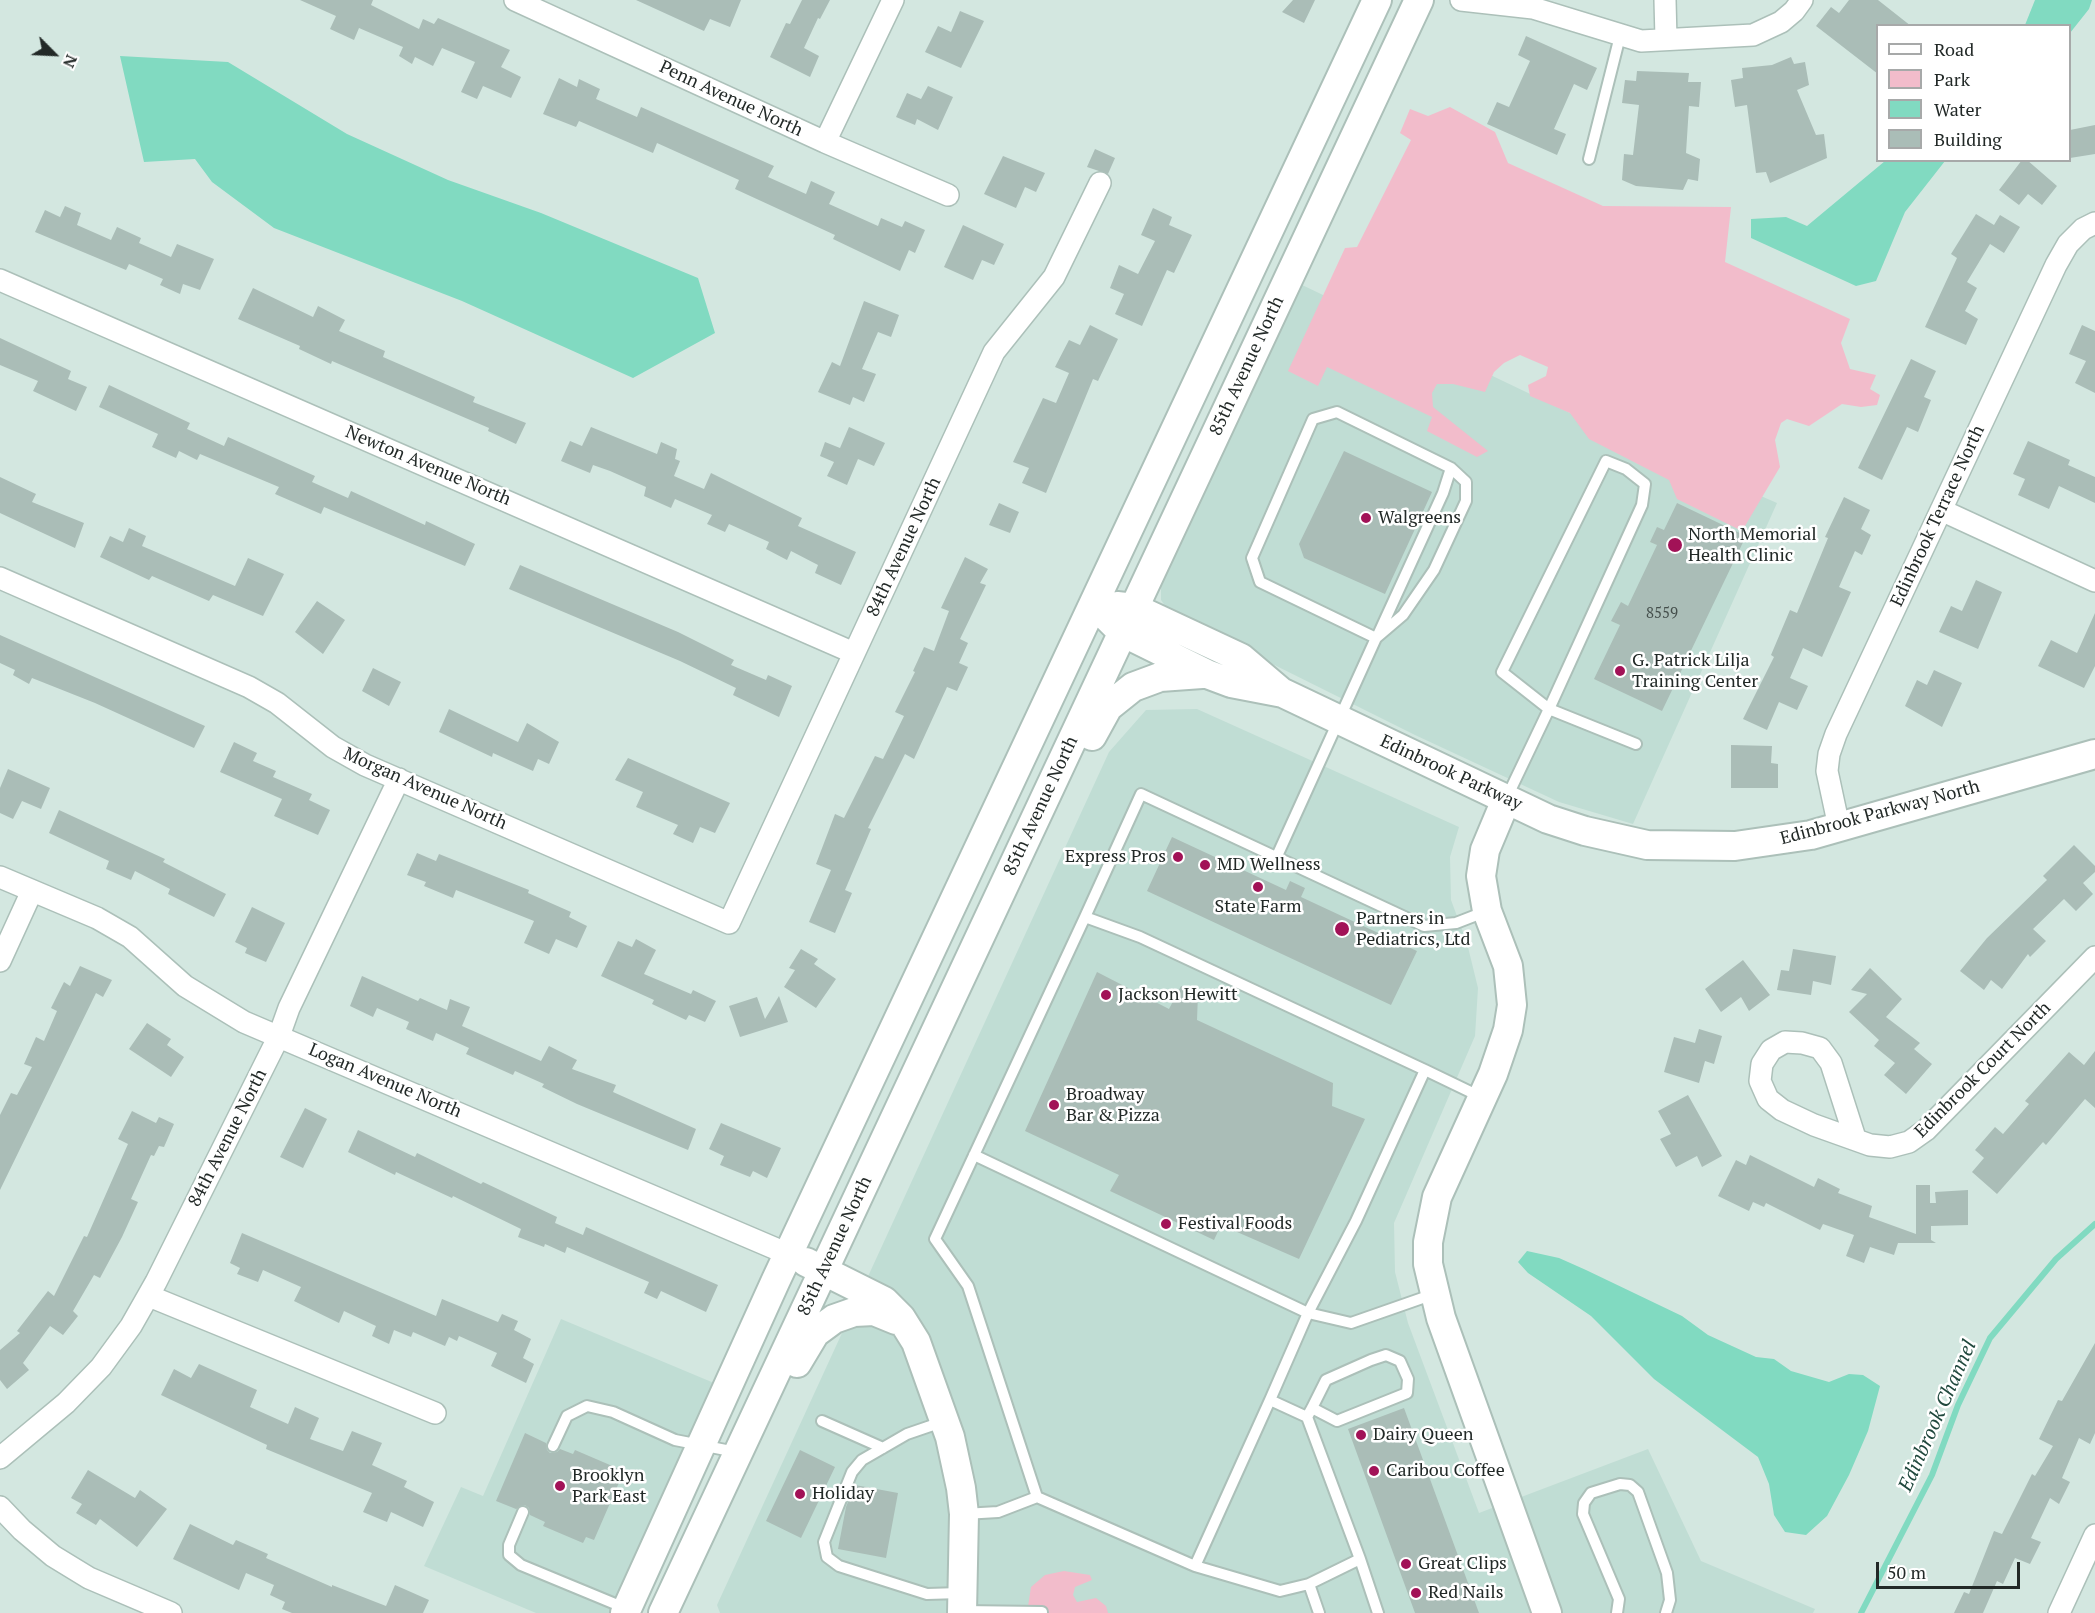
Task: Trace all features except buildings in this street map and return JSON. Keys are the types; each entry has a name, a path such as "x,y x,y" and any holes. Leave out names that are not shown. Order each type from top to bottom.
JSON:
{"main road":[{"name":"85th Avenue North","path":"629,1612 700,1444 788,1254 1377,0"},
{"name":"85th Avenue North","path":"663,1613 1419,0"},
{"name":"Edinbrook Parkway","path":"1094,604 1128,620 1241,658 1283,693 1548,819 1624,841"},
{"name":"Edinbrook Parkway","path":"1128,620 1208,674 1231,683 1283,693"},
{"path":"957,985 1001,928 1108,707 1121,695 1144,681 1174,674 1208,674"},
{"name":"Edinbrook Parkway North","path":"1624,841 1687,847 1736,846 1811,835 2095,754"},
{"path":"1506,800 1491,832 1482,862 1483,891 1487,911 1508,966 1512,1005 1502,1052 1446,1173 1430,1221 1428,1263 1434,1294 1546,1613"},
{"path":"788,1254 884,1301 910,1330 945,1421 957,1461 964,1514 961,1606"},
{"path":"716,1499 751,1462 802,1352 815,1333 826,1323 844,1315 874,1311 885,1314 910,1330"}],"street":[{"name":"Penn Avenue North","path":"515,0 825,142 948,195"},
{"path":"825,142 893,0"},
{"path":"1461,0 1533,8 1641,41 1753,34 1781,22 1794,11 1802,0"},
{"path":"1665,0 1666,39"},
{"name":"84th Avenue North","path":"729,923 994,352 1054,278 1100,183"},
{"name":"Edinbrook Terrace North","path":"1839,827 1830,793 1827,771 1829,754 2056,265 2068,244 2083,229 2095,222"},
{"name":"Newton Avenue North","path":"0,280 854,653"},
{"path":"1941,510 2095,581"},
{"name":"Morgan Avenue North","path":"0,578 249,687 277,703 333,747 365,765 729,923"},
{"name":"84th Avenue North","path":"0,1458 66,1403 101,1367 131,1326 149,1296 279,1036 289,1008 399,779"},
{"name":"Logan Avenue North","path":"0,877 97,918 130,937 185,986 244,1022 788,1254"},
{"path":"0,961 32,891"},
{"name":"Edinbrook Court North","path":"1855,1138 1831,1063 1820,1048 1803,1043 1785,1042 1771,1050 1762,1064 1760,1081 1768,1098 1782,1110 1814,1125 1870,1145 1890,1147 1909,1142 1926,1130 2095,957"},
{"path":"149,1296 435,1413"},
{"path":"0,1507 22,1530 53,1556 89,1578 171,1613"},
{"path":"2059,1613 2094,1541"}],"lane":[{"path":"1589,159 1620,36"},
{"path":"1337,412 1451,468 1466,482 1466,501 1434,570 1403,615 1376,638 1260,582 1252,558 1313,419 1337,412"},
{"path":"1506,800 1549,709 1642,504 1645,484 1626,469 1606,461 1502,672 1549,709 1636,744"},
{"path":"1277,856 1443,493 1451,468"},
{"path":"1037,1497 968,1286 935,1239 1141,794 1424,926 1456,923 1487,911"},
{"path":"1086,917 1140,937 1482,1097"},
{"path":"1195,1566 1308,1313 1356,1221 1425,1070"},
{"path":"974,1155 1308,1313 1351,1323 1434,1294"},
{"path":"1270,1400 1310,1413 1337,1421 1407,1393 1408,1379 1400,1361 1386,1355 1326,1380 1310,1413 1378,1613"},
{"path":"554,1446 567,1416 587,1406 613,1412 675,1440 738,1453"},
{"path":"822,1421 883,1448"},
{"path":"945,1421 907,1434 862,1460 852,1472 824,1542 827,1557 839,1566 961,1606 1042,1612"},
{"path":"1617,1613 1619,1599 1583,1514 1584,1503 1591,1493 1620,1484 1630,1485 1638,1492 1667,1573 1670,1599 1666,1613"},
{"path":"964,1514 998,1512 1037,1497 1195,1566 1280,1591 1309,1584 1360,1559"},
{"path":"523,1512 509,1545 508,1555 521,1565 629,1612"},
{"path":"1309,1584 1319,1613"}],"shaded area":[{"path":"1300,284 1570,413 1777,503 1633,824 1559,802 1415,735 1170,613 1161,600 1161,583"},
{"path":"1197,709 1459,827 1450,857 1451,900 1467,943 1478,988 1475,1036 1394,1223 1395,1272 1408,1323 1479,1513 1648,1449 1701,1561 1815,1609 1813,1613 720,1613 717,1605 1109,752 1146,710"},
{"path":"561,1319 714,1383 612,1613 536,1613 424,1566 461,1487 483,1496"}],"green space":[{"path":"1450,107 1495,132 1508,163 1603,206 1731,207 1725,262 1850,319 1841,343 1850,369 1876,375 1870,389 1880,395 1877,405 1861,407 1842,404 1809,426 1787,419 1781,423 1775,440 1780,467 1742,531 1677,499 1669,480 1589,439 1570,413 1530,396 1528,385 1546,376 1548,367 1520,355 1504,363 1494,372 1485,392 1453,384 1437,384 1432,393 1433,407 1488,451 1477,457 1427,431 1432,417 1327,367 1318,386 1288,371 1345,248 1357,247 1411,140 1400,133 1410,109 1428,116"},
{"path":"1064,1571 1090,1575 1092,1580 1075,1587 1073,1595 1077,1602 1096,1598 1106,1606 1108,1613 1027,1613 1031,1587 1045,1575"}],"water":[{"path":"2035,0 2092,0 2089,9 2071,32 2071,24 2025,24"},
{"path":"120,56 228,62 347,134 448,180 541,213 698,278 715,333 633,378 462,301 274,228 212,182 195,159 144,162"},
{"path":"1884,162 1944,162 1905,212 1876,281 1856,286 1751,238 1751,219 1786,217 1807,226"},
{"path":"1527,1251 1559,1258 1586,1270 1682,1316 1708,1335 1756,1357 1774,1359 1791,1371 1829,1382 1849,1374 1863,1375 1880,1386 1868,1431 1849,1475 1827,1516 1806,1535 1785,1532 1774,1515 1769,1484 1758,1457 1654,1379 1591,1316 1528,1273 1518,1262"}],"waterway":[{"name":"Edinbrook Channel","path":"1861,1613 1932,1475 1958,1405 1990,1338 2056,1259 2095,1224"}],"place":[{"name":"Walgreens","path":"1366,518"},
{"name":"North Memorial Health Clinic","path":"1675,545"},
{"name":"G. Patrick Lilja Training Center","path":"1620,671"},
{"name":"Express Pros","path":"1178,857"},
{"name":"MD Wellness","path":"1205,865"},
{"name":"State Farm","path":"1258,887"},
{"name":"Partners in Pediatrics, Ltd","path":"1342,929"},
{"name":"Jackson Hewitt","path":"1106,995"},
{"name":"Broadway Bar & Pizza","path":"1054,1105"},
{"name":"Festival Foods","path":"1166,1224"},
{"name":"Dairy Queen","path":"1361,1435"},
{"name":"Caribou Coffee","path":"1374,1471"},
{"name":"Brooklyn Park East","path":"560,1486"},
{"name":"Holiday","path":"800,1494"},
{"name":"Great Clips","path":"1406,1564"},
{"name":"Red Nails","path":"1416,1593"}]}
